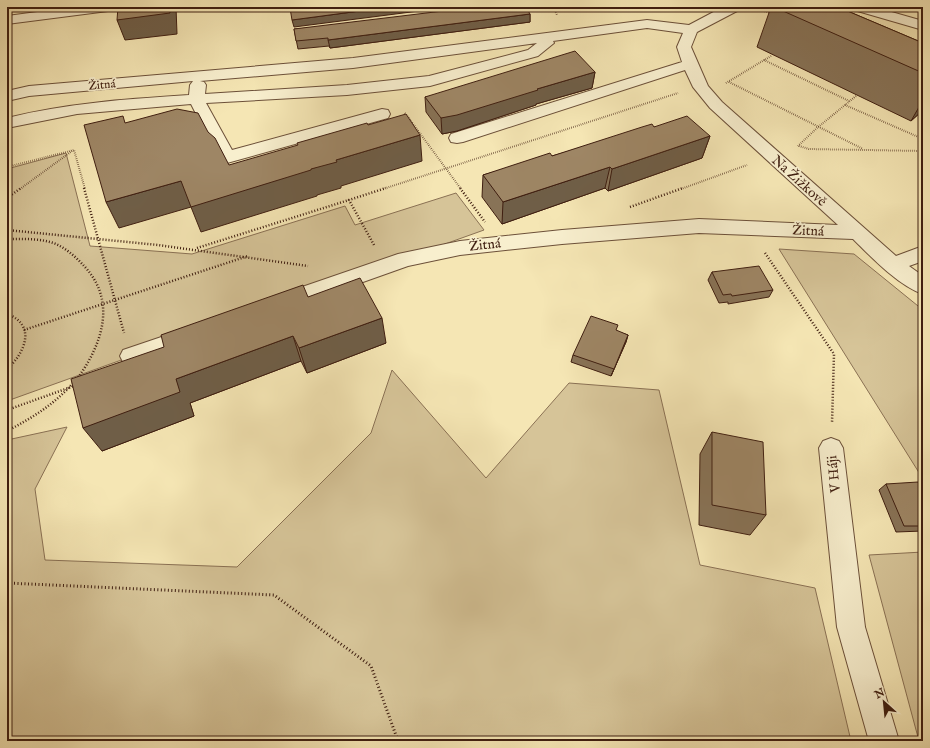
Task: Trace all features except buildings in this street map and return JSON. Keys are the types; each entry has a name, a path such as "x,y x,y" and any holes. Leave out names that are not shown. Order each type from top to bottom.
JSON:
{"street":[{"path":"7,20 108,7"},
{"path":"691,30 734,7"},
{"path":"859,7 923,26"},
{"name":"Žitná","path":"7,96 29,91 199,77 407,57 647,24 656,24 691,30"},
{"name":"Na Žižkově","path":"691,30 684,47 701,87 716,105 857,233 894,265 923,286"},
{"name":"Žitná","path":"7,123 37,114 102,106 347,90 430,81 533,53 556,36"},
{"path":"457,138 690,64"},
{"path":"199,77 196,99 227,156 382,114"},
{"name":"Žitná","path":"264,309 405,259 453,249 500,243 699,226 857,233"},
{"path":"894,265 923,253"},
{"path":"131,356 205,330"},
{"name":"V Háji","path":"831,448 851,627 884,741"}],"path":[{"path":"752,10 757,9 771,13"},
{"path":"195,249 701,87 728,82 770,56"},
{"path":"764,60 849,101"},
{"path":"723,79 817,128 863,149"},
{"path":"629,207 799,146 817,128 856,96"},
{"path":"845,105 923,139"},
{"path":"382,114 402,109 500,243"},
{"path":"799,146 809,149 863,149 923,152"},
{"path":"7,167 74,150"},
{"path":"7,198 74,150"},
{"path":"74,150 131,356"},
{"path":"349,200 386,266"},
{"name":"V Háji","path":"748,228 834,354 831,448"},
{"path":"7,230 99,238 195,249 249,256 315,268"},
{"path":"7,239 24,239 53,243 70,252 87,267 98,286 104,312 103,326 98,347 85,369 69,388 49,407 27,421 7,431"},
{"path":"24,330 249,256"},
{"path":"7,314 17,318 23,325 26,334 24,345 19,355 7,369"},
{"path":"7,410 76,385"},
{"path":"7,583 274,595 371,666 398,741"}],"shaded area":[{"path":"66,153 90,246 192,254 345,206 355,225 456,193 484,230 7,401 7,169"},
{"path":"779,249 854,254 923,310 923,479"},
{"path":"392,370 486,478 569,383 659,390 700,565 815,588 851,741 7,741 7,440 67,427 35,489 45,560 237,567 371,433"},
{"path":"923,552 923,741 919,741 869,555"}]}
